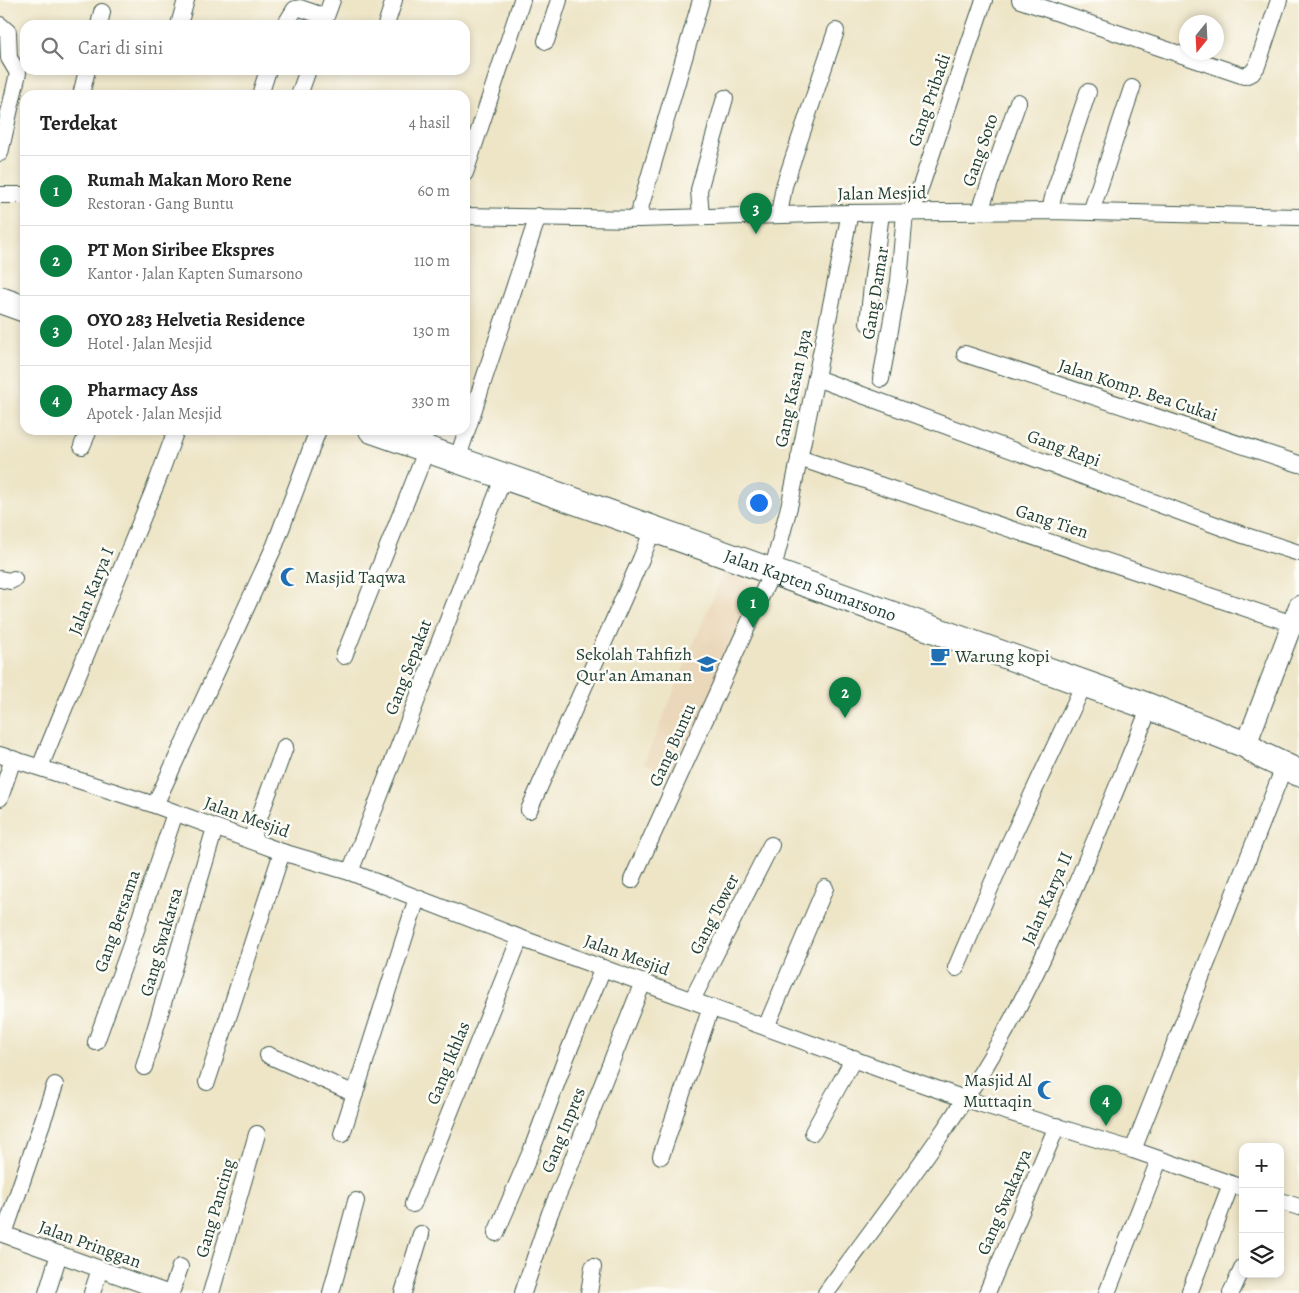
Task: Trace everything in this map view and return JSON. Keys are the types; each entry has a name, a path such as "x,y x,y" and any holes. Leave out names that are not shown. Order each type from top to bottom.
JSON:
{"highway":[{"path":"0,300 20,307"},
{"name":"Jalan Kapten Sumarsono","path":"386,435 1150,707 1246,744 1262,755 1294,765"}],"street":[{"path":"180,20 186,0"},
{"path":"324,20 332,0"},
{"path":"388,20 394,0"},
{"path":"470,157 522,0"},
{"path":"546,41 559,0"},
{"path":"639,219 641,205 701,0"},
{"name":"Gang Pribadi","path":"909,212 984,0"},
{"path":"1020,0 1056,6 1244,76 1252,73 1257,66 1279,0"},
{"path":"288,20 295,9 300,8 322,20"},
{"path":"0,25 8,32 9,58 18,73 0,153"},
{"path":"779,215 784,186 836,31"},
{"path":"82,90 86,75"},
{"path":"262,90 266,75"},
{"path":"301,90 306,75"},
{"path":"1091,212 1132,88"},
{"path":"1050,211 1054,192 1088,92"},
{"path":"701,217 699,190 725,98"},
{"name":"Gang Soto","path":"980,211 1018,102"},
{"path":"0,195 20,195"},
{"name":"Jalan Mesjid","path":"470,216 639,219 881,212 1050,211 1299,217"},
{"path":"868,323 881,212"},
{"name":"Gang Damar","path":"881,379 899,281 909,212"},
{"name":"Gang Kasan Jaya","path":"772,572 788,511 850,213"},
{"path":"470,421 538,216"},
{"path":"872,276 899,281"},
{"name":"Jalan Komp. Bea Cukai","path":"965,354 1299,464"},
{"name":"Gang Rapi","path":"816,378 1243,535 1299,553"},
{"path":"82,446 87,435"},
{"name":"Jalan Karya I","path":"40,767 157,482 174,435"},
{"path":"155,805 275,545 316,435"},
{"path":"457,460 465,435"},
{"path":"344,656 427,449"},
{"name":"Gang Tien","path":"799,458 1297,618"},
{"name":"Gang Sepakat","path":"350,872 504,476"},
{"path":"529,810 653,529"},
{"name":"Gang Buntu","path":"632,880 772,572"},
{"path":"1246,744 1297,618"},
{"path":"956,968 1009,844 1084,684"},
{"name":"Jalan Karya II","path":"826,1293 966,1099 1017,1009 1065,912 1150,707"},
{"path":"251,840 285,747"},
{"path":"0,798 6,757"},
{"name":"Jalan Mesjid","path":"6,757 155,805 282,852 350,872 520,938 966,1099 1134,1150 1237,1186"},
{"path":"1134,1150 1294,765"},
{"name":"Gang Bersama","path":"96,1042 132,942 175,812"},
{"name":"Gang Swakarsa","path":"144,1067 215,828"},
{"name":"Gang Tower","path":"692,1000 771,845"},
{"path":"207,1082 282,852"},
{"path":"766,1027 825,888"},
{"path":"342,1134 417,898"},
{"name":"Gang Ikhlas","path":"413,1204 520,938"},
{"path":"496,1233 532,1149 567,1055 603,968"},
{"name":"Gang Inpres","path":"523,1293 550,1213 643,982"},
{"path":"661,1156 711,1007"},
{"path":"268,1055 355,1094"},
{"path":"813,1132 854,1058"},
{"path":"2,1234 55,1085"},
{"name":"Gang Swakarya","path":"987,1293 1058,1126"},
{"name":"Gang Pancing","path":"211,1293 257,1134"},
{"path":"1107,1293 1159,1160"},
{"path":"1190,1291 1237,1186"},
{"path":"331,1293 356,1201"},
{"path":"1284,1202 1299,1207"},
{"name":"Jalan Pringgan","path":"2,1234 169,1293"},
{"path":"403,1293 421,1234"},
{"path":"47,1293 59,1254"},
{"path":"169,1293 180,1266"},
{"path":"589,1293 594,1267"},
{"path":"92,1293 100,1269"},
{"path":"1232,1293 1239,1276"}],"shaded area":[{"name":"Sekolah Tahfizh Qur'an Amanan","path":"724,571 762,588 673,775 644,763"}],"place":[{"name":"OYO 283 Helvetia Residence","path":"756,234"},
{"name":"Masjid Taqwa","path":"290,577"},
{"name":"Rumah Makan Moro Rene","path":"753,628"},
{"name":"Warung kopi","path":"940,656"},
{"name":"Sekolah Tahfizh Qur'an Amanan","path":"707,664"},
{"name":"PT Mon Siribee Ekspres","path":"845,718"},
{"name":"Masjid Al Muttaqin","path":"1047,1090"},
{"name":"Pharmacy Ass","path":"1106,1126"}]}
